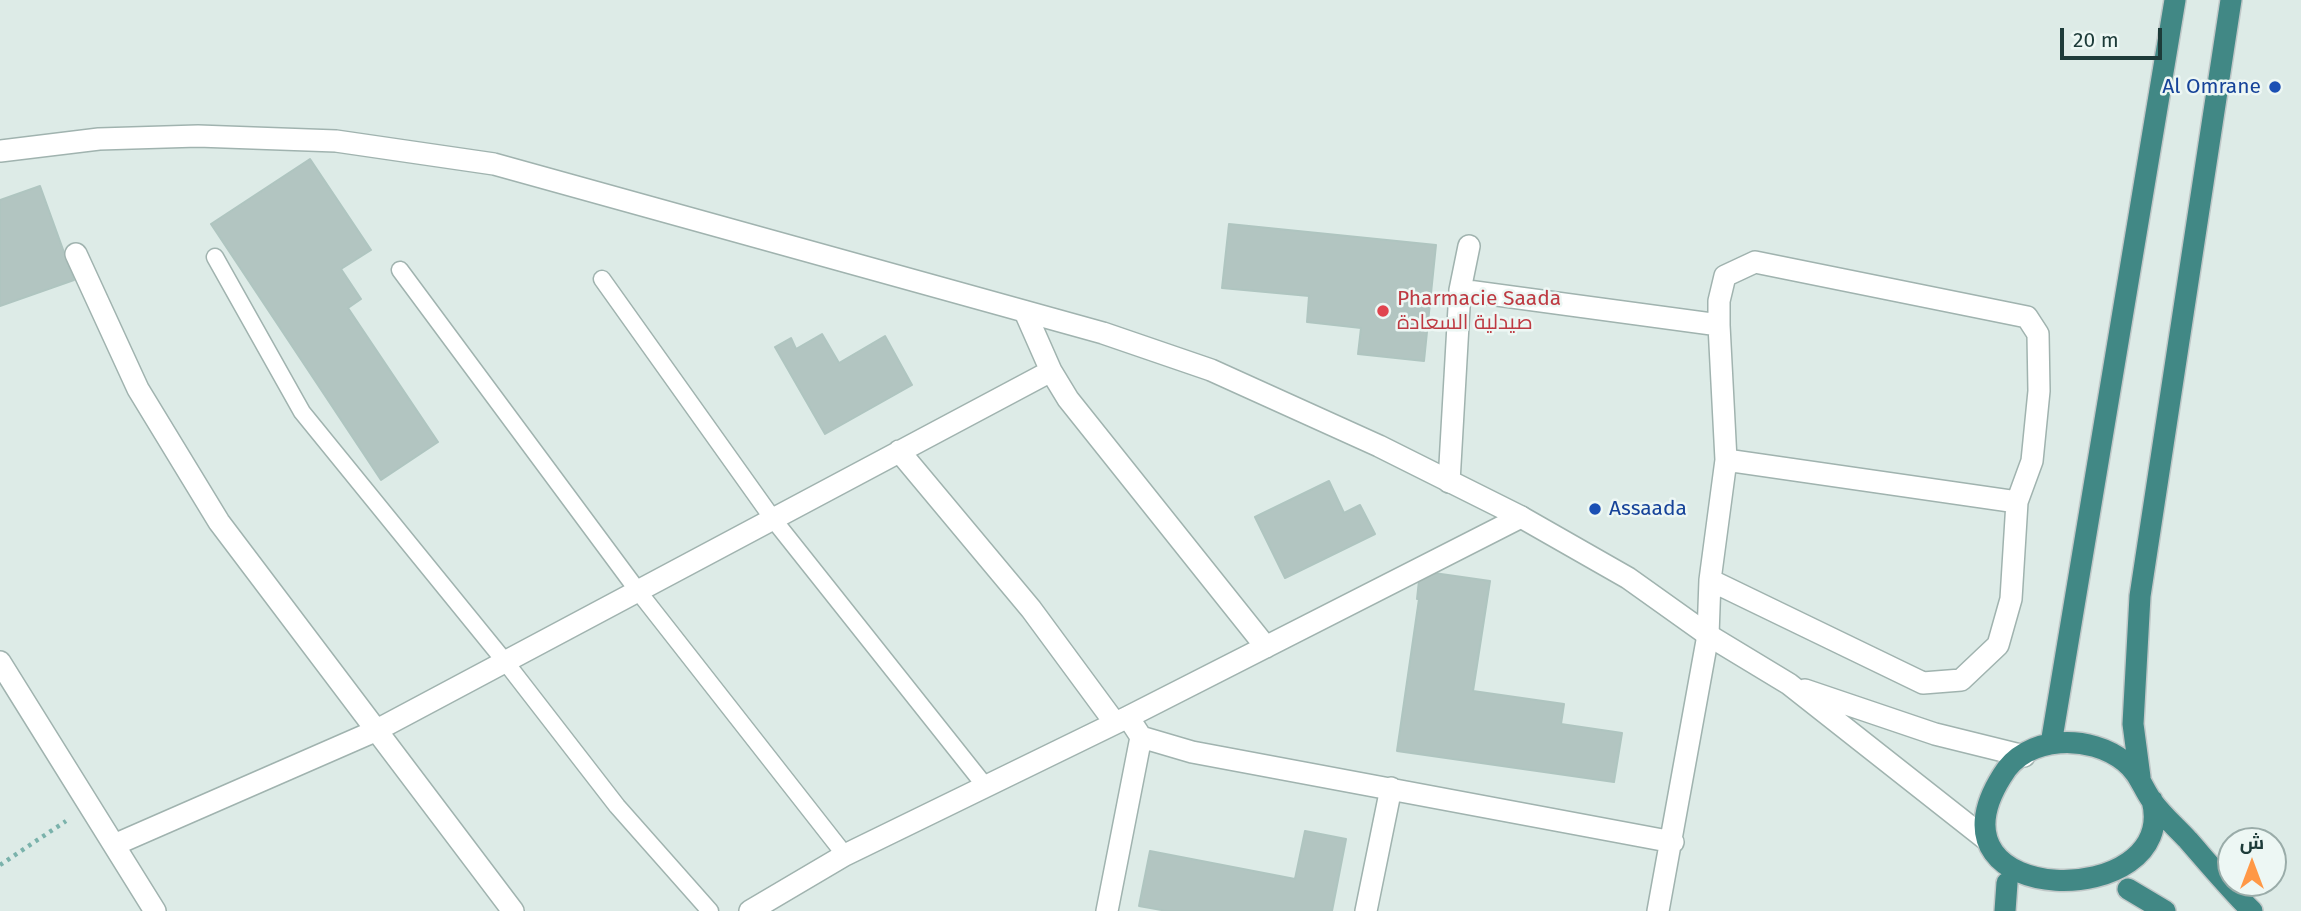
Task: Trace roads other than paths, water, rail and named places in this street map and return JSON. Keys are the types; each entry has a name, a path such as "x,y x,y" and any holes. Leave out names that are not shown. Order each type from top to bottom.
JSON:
{"highway":[{"path":"2051,744 2175,0"},
{"path":"2109,902 2127,890 2143,871 2153,849 2156,824 2151,800 2140,777 2133,724 2140,596 2231,0"},
{"path":"2030,901 2007,883 1994,863 1987,840 1986,816 1993,792 2004,772 2024,755 2051,744 2071,741 2110,751 2140,777"},
{"path":"2151,800 2252,911"},
{"path":"2005,911 2007,883"},
{"path":"2127,890 2165,911"}],"street":[{"path":"0,151 99,139 198,136 335,141 494,164 1102,333 1211,370 1379,446 1521,517 1628,578 1708,635 1789,684 1987,840"},
{"path":"1448,482 1461,290 1469,246"},
{"path":"76,254 138,389 219,522 375,732 513,911"},
{"path":"1658,911 1673,842 1708,635 1710,580 1726,460 1719,325 1719,301 1725,276 1755,262 2027,317 2038,334 2039,391 2032,461 2017,502 2011,599 1998,645 1961,680 1923,683 1710,580"},
{"path":"1461,290 1719,325"},
{"path":"1025,312 1051,371 1126,476 1266,647"},
{"path":"114,845 375,732 507,664 638,591 1051,371"},
{"path":"899,451 1122,720 1141,737 1192,752 1673,842"},
{"path":"1726,460 2017,502"},
{"path":"750,911 845,855 1122,720 1521,517"},
{"path":"0,662 155,911"},
{"path":"1789,684 1936,734 2024,755"},
{"path":"1107,911 1141,737"},
{"path":"1366,911 1391,788"}],"lane":[{"path":"215,257 302,411 507,664 617,806 710,911"},
{"path":"400,270 638,591 845,855"},
{"path":"602,279 773,519 986,787"}],"place":[{"name":"Al Omrane","path":"2275,87"},
{"name":"Pharmacie Saada صيدلية السعادة","path":"1383,311"},
{"name":"Assaada","path":"1595,509"}]}
